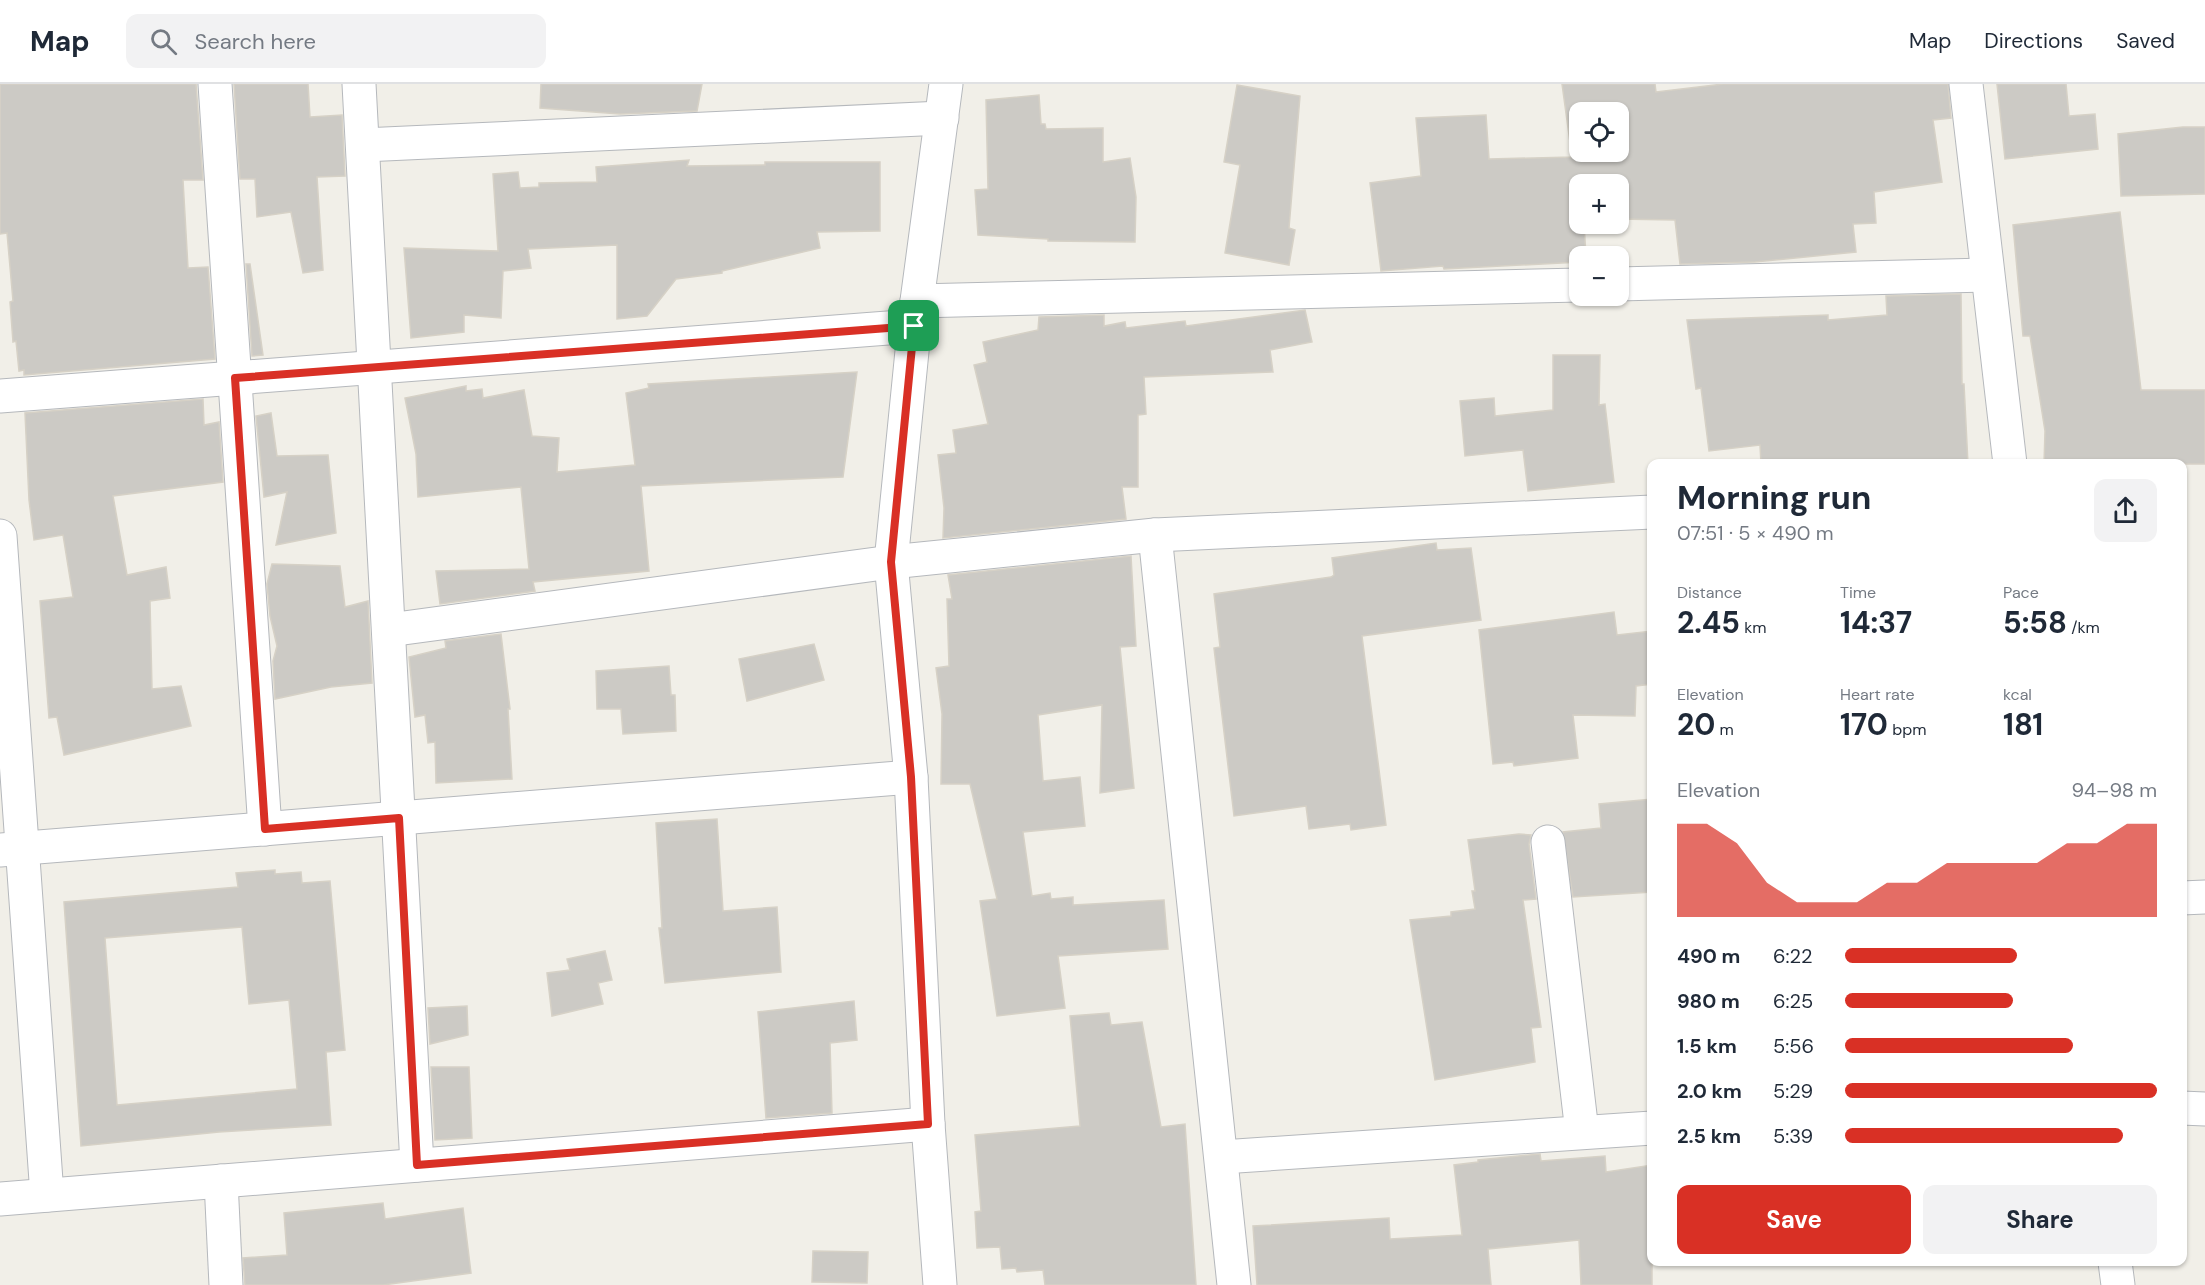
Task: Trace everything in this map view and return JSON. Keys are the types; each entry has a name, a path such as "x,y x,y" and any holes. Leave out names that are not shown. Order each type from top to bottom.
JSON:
{"street":[{"path":"214,84 265,829"},
{"path":"359,84 417,1165"},
{"path":"940,1285 928,1124 911,777 891,562 916,313 945,84"},
{"path":"1966,84 2009,459"},
{"path":"363,145 942,118"},
{"path":"1629,284 1988,275"},
{"path":"0,396 374,368 916,313 1569,285"},
{"path":"389,630 891,562 1155,535 1647,512"},
{"path":"1155,535 1234,1285"},
{"path":"0,536 11,849 47,1195"},
{"path":"11,849 911,777"},
{"path":"1548,843 1582,1132"},
{"path":"2187,898 2205,897"},
{"path":"2187,1108 2205,1109"},
{"path":"0,1199 928,1124"},
{"path":"1222,1156 1647,1128"},
{"path":"221,1181 226,1285"},
{"path":"2116,1266 2118,1285"}],"building":[{"path":"0,84 196,84 203,180 183,180 188,268 208,267 215,359 24,375 24,370 19,371 16,341 13,342 10,302 13,301 7,233 0,234"},
{"path":"234,84 308,84 310,117 342,115 345,176 317,177 323,270 303,273 291,212 257,217 255,179 240,179"},
{"path":"541,84 702,84 697,111 620,114 540,108"},
{"path":"1562,84 1655,84 1656,92 1723,84 1948,84 1951,118 1933,120 1942,182 1874,192 1876,223 1853,224 1856,252 1755,262 1680,264 1675,220 1629,219 1629,174 1569,174 1569,234 1585,234 1585,246 1569,246 1569,263 1444,269 1443,266 1381,271 1370,183 1421,176 1416,118 1486,115 1489,159 1569,157 1569,162 1629,162 1629,102 1569,102 1569,135"},
{"path":"1997,84 2066,84 2069,116 2095,114 2098,149 2005,159"},
{"path":"1237,85 1300,96 1289,228 1295,230 1289,265 1225,253 1240,165 1224,162"},
{"path":"1039,95 1041,124 1045,124 1046,129 1103,128 1103,162 1130,158 1136,197 1135,242 1048,241 1048,239 978,235 975,190 988,189 986,100"},
{"path":"2205,127 2205,194 2121,196 2118,134"},
{"path":"689,160 687,166 765,165 765,162 880,162 880,231 817,232 820,248 722,271 722,273 676,279 647,316 617,319 617,245 528,249 531,268 503,271 501,318 464,315 464,332 411,338 404,248 498,251 493,174 518,172 520,188 539,187 539,183 597,182 596,167"},
{"path":"2120,212 2141,390 2205,390 2205,464 2187,464 2187,459 2044,459 2045,431 2030,336 2023,336 2013,225"},
{"path":"246,264 250,264 263,355 252,356"},
{"path":"1961,294 1962,384 1964,384 1968,459 1761,459 1760,445 1709,451 1701,388 1696,389 1687,320 1828,315 1828,320 1887,315 1886,296"},
{"path":"1305,310 1312,342 1270,350 1273,372 1144,377 1146,414 1138,415 1138,487 1122,487 1126,519 943,538 944,508 938,455 956,453 953,430 988,424 974,365 987,362 983,342 1038,330 1039,317 1104,315 1104,326 1125,322 1126,328 1185,321 1186,326"},
{"path":"1553,355 1600,355 1599,405 1605,404 1614,482 1528,491 1523,450 1465,456 1460,401 1494,398 1495,416 1553,410"},
{"path":"857,372 843,477 641,486 649,571 533,582 535,591 440,604 436,571 529,569 521,487 418,497 416,454 405,398 466,386 466,391 482,389 483,398 524,390 532,436 559,438 557,472 635,465 626,393 649,388 648,384"},
{"path":"203,399 204,425 219,422 223,482 113,496 127,575 166,567 170,598 150,601 152,689 181,686 191,726 64,755 57,717 49,718 40,601 73,597 63,535 34,540 29,500 25,413"},
{"path":"271,413 277,456 328,455 336,533 276,545 287,492 264,497 256,416"},
{"path":"1436,543 1437,550 1471,548 1481,620 1362,636 1386,825 1351,830 1350,824 1309,829 1306,806 1234,816 1214,648 1220,647 1214,594 1331,577 1334,575 1332,558"},
{"path":"1131,556 1136,646 1120,647 1134,788 1100,793 1102,705 1038,715 1043,781 1080,777 1085,826 1023,832 1032,896 1050,893 1051,899 1073,897 1073,905 1164,900 1168,949 1058,956 1065,1008 997,1016 980,901 997,899 970,784 941,784 942,714 936,668 949,666 947,599 952,599 948,575"},
{"path":"272,564 340,566 345,607 368,601 372,683 331,687 275,699 273,661 277,646 270,616 267,584"},
{"path":"1614,612 1617,635 1647,632 1647,685 1636,686 1635,716 1573,715 1578,758 1514,766 1513,762 1493,764 1479,630"},
{"path":"501,634 510,709 508,709 512,779 436,783 435,742 428,743 425,715 415,717 409,657 446,648 445,641"},
{"path":"814,644 824,680 747,701 739,659"},
{"path":"669,666 671,695 675,695 676,731 623,734 621,709 597,709 596,671"},
{"path":"1647,799 1647,892 1573,897 1563,832 1601,828 1599,804"},
{"path":"717,819 723,911 777,907 781,972 665,983 659,928 662,928 656,823"},
{"path":"1519,834 1531,835 1529,844 1536,899 1523,900 1541,1027 1531,1028 1535,1062 1435,1080 1410,920 1451,916 1451,912 1475,909 1472,891 1475,891 1468,840"},
{"path":"275,870 275,874 301,872 302,883 330,881 345,1050 326,1052 331,1125 219,1132 81,1146 64,902 238,887 236,873","holes":["242,927 249,1004 289,1000 297,1089 117,1105 105,938"]},
{"path":"605,951 612,980 598,983 603,1004 552,1016 547,973 570,970 567,959"},
{"path":"854,1001 857,1040 830,1043 832,1113 766,1118 758,1012"},
{"path":"467,1006 468,1035 430,1044 428,1008"},
{"path":"1109,1013 1111,1025 1142,1022 1161,1127 1185,1124 1196,1285 1045,1285 1043,1270 1017,1272 1016,1268 1002,1269 1000,1247 977,1248 975,1212 981,1211 975,1135 1080,1126 1070,1016"},
{"path":"431,1067 469,1067 472,1138 435,1140"},
{"path":"1540,1154 1541,1161 1605,1156 1606,1172 1647,1166 1647,1266 1652,1266 1652,1285 1581,1285 1579,1240 1488,1249 1491,1285 1257,1285 1253,1226 1389,1218 1390,1239 1462,1235 1454,1165 1478,1162 1478,1160"},
{"path":"383,1203 385,1219 463,1208 471,1273 383,1285 245,1285 243,1258 287,1255 284,1213"},
{"path":"813,1251 868,1252 867,1283 812,1282"}],"route":[{"path":"914,326 891,562 911,777 928,1124 417,1165 399,818 265,829 235,378 914,326"}]}
